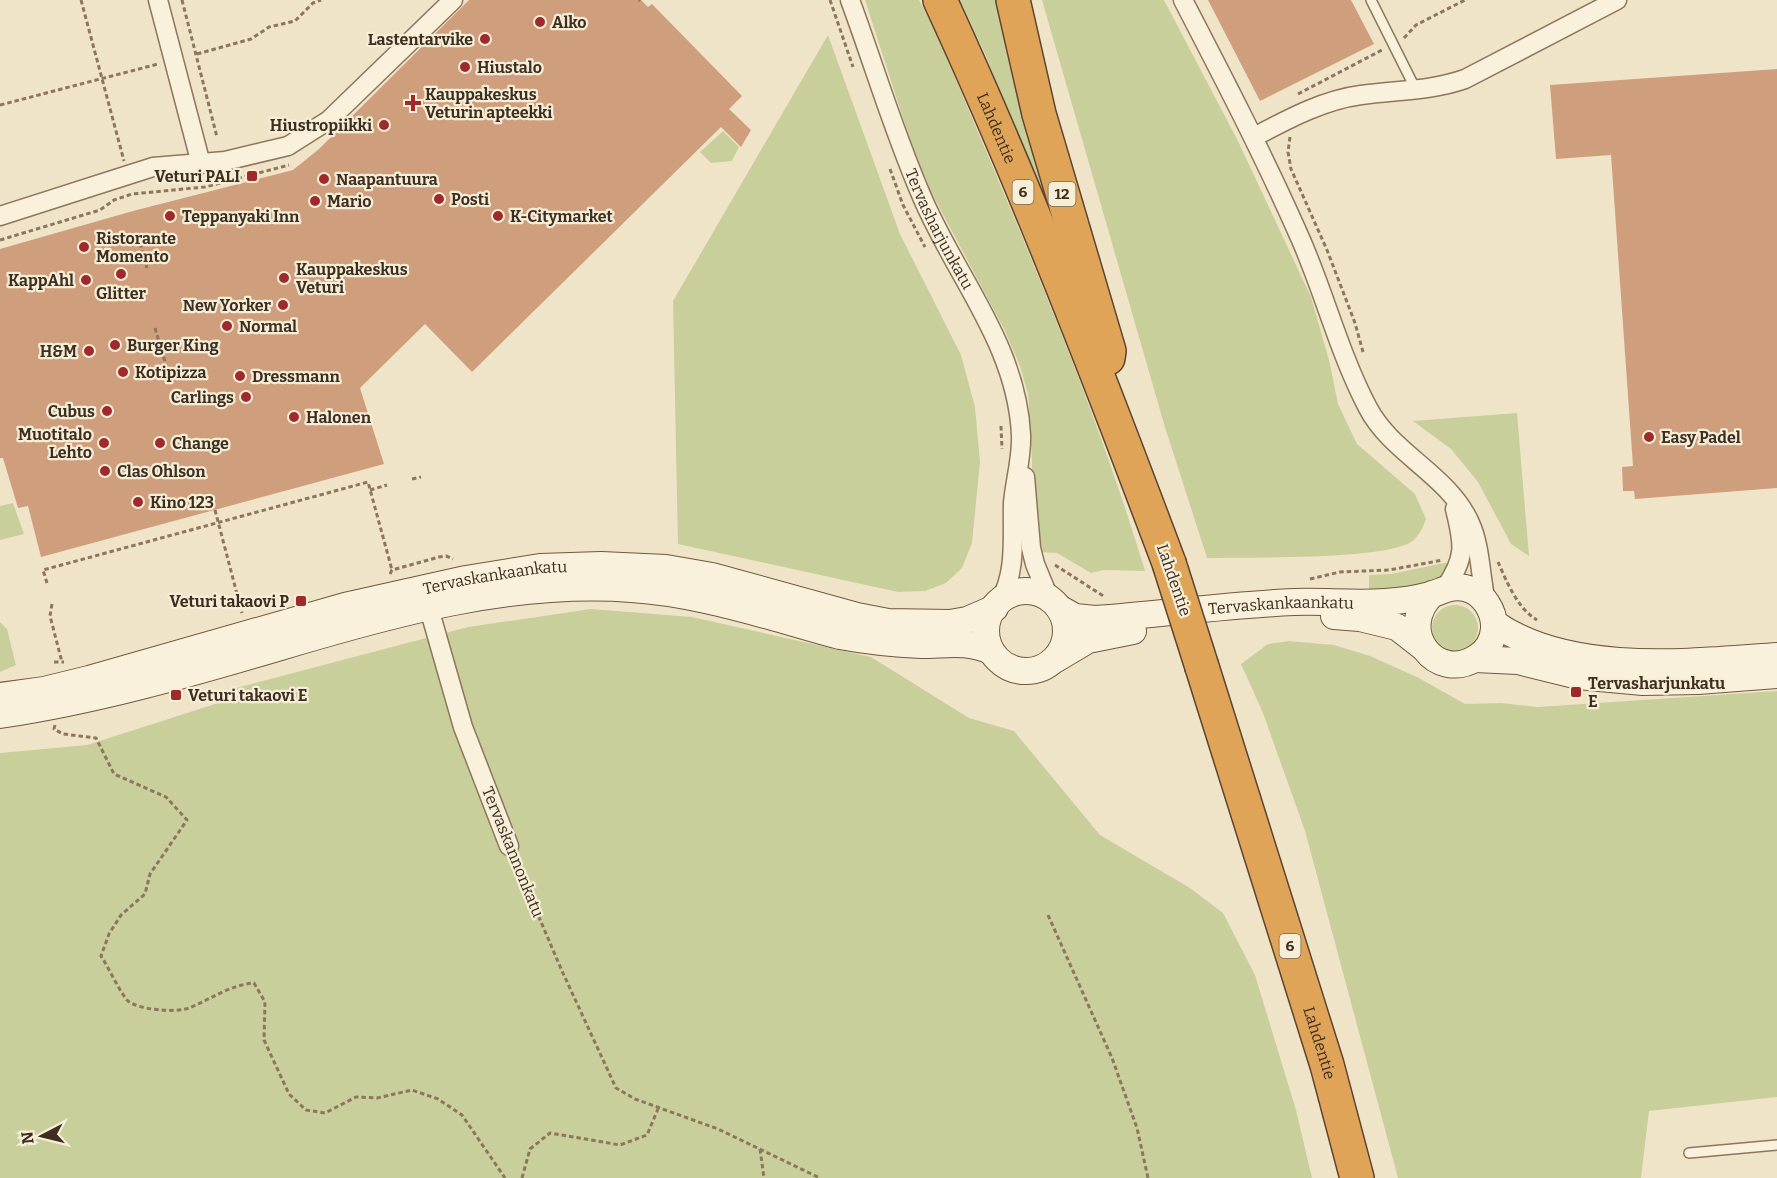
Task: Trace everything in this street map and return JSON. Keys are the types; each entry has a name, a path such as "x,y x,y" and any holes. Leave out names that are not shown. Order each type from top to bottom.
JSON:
{"highway":[{"name":"Lahdentie","path":"940,0 1010,159 1102,386 1169,563 1327,1065 1357,1178"},
{"name":"12","path":"1013,0 1039,114 1109,351 1102,386"}],"street":[{"path":"158,0 201,164"},
{"path":"0,216 153,167 225,161 288,146 329,120 453,0"},
{"name":"Tervasharjunkatu","path":"850,0 922,198 995,335 1006,362 1018,410 1020,456 1025,479 1031,548 1035,564 1054,603"},
{"path":"1183,0 1254,137 1305,250 1352,374 1370,413 1393,440 1444,486 1460,506 1475,537 1490,613 1490,644 1475,659"},
{"path":"1254,137 1329,102 1359,95 1446,86 1465,79 1617,0"},
{"name":"Tervasharjunkatu","path":"997,604 1008,583 1012,565 1014,500 1020,456"},
{"path":"1444,486 1455,508 1462,543 1461,559 1457,570 1439,591 1425,601 1417,620 1419,639 1424,648 1442,662 1453,664 1475,659 1518,661 1578,676 1643,682 1698,681 1777,675"},
{"name":"Tervaskankaankatu","path":"0,716 61,705 156,682 378,618 426,597 520,569 601,564 666,568 712,576 857,616 888,622 950,623 967,620 997,604"},
{"path":"1439,591 1456,587 1478,594 1490,613 1522,640 1604,660 1691,662 1777,656"},
{"name":"Tervaskankaankatu","path":"0,696 44,690 89,679 345,606 426,597 554,589 631,588 669,593 754,612 839,636 885,643 921,645 973,643 991,651"},
{"path":"1021,591 1035,592 1054,603 1065,620 1066,634 1063,648 1056,659 1031,672 1017,671 1005,666 994,656 987,644 985,630 989,615 997,604 1008,595 1021,591"},
{"name":"Tervaskankaankatu","path":"1054,603 1075,617 1095,619 1294,602 1399,601 1439,591"},
{"name":"Tervaskannonkatu","path":"426,597 463,727 509,846"},
{"name":"Tervaskankaankatu","path":"1056,659 1088,640 1116,633 1309,615 1360,618 1397,627 1424,648"}],"lane":[{"path":"1371,0 1416,90"},
{"path":"1689,1153 1777,1145"}],"path":[{"path":"81,0 125,165"},
{"path":"182,0 217,137"},
{"path":"196,54 251,39 269,27 295,21 313,3 321,0"},
{"path":"830,0 855,73"},
{"path":"1405,37 1416,26 1465,0"},
{"path":"1297,94 1386,48"},
{"path":"0,105 160,63"},
{"path":"1289,131 1290,169 1327,250 1355,322 1365,359"},
{"path":"886,160 903,205 928,253"},
{"path":"138,236 147,268"},
{"path":"155,328 171,382"},
{"path":"1001,426 1002,460"},
{"path":"412,479 421,477"},
{"path":"47,583 43,570 368,482 392,570"},
{"path":"370,490 387,485"},
{"path":"215,510 243,618"},
{"path":"398,568 446,556 454,560"},
{"path":"1302,582 1330,574 1398,568 1449,559"},
{"path":"1497,559 1521,604 1532,617 1544,625"},
{"path":"1050,565 1067,572 1111,599"},
{"path":"1361,571 1362,579"},
{"path":"52,604 50,616 62,662"},
{"path":"61,705 54,729 63,734 96,738 114,774 166,797 187,820 150,874 145,894 120,915 109,934 101,956 129,1002 147,1009 188,1009 241,984 254,983 265,1002 264,1040 289,1094 306,1110 325,1113 356,1097 377,1098 412,1090 438,1099 462,1115 505,1178"},
{"name":"Tervaskannonkatu","path":"509,846 562,971 616,1088 635,1100 658,1108"},
{"path":"1048,915 1112,1058 1137,1128 1148,1178"},
{"path":"522,1178 530,1149 550,1133 620,1145 647,1135 658,1108 718,1129 820,1178"},
{"path":"760,1149 764,1178"}],"green space":[{"path":"865,0 919,0 935,30 1074,365 1145,571 1104,570 1091,573 1057,553 1039,552 1031,507 1032,462 1028,394 1020,366 1005,331 920,171"},
{"path":"960,0 1005,0 1062,245 986,56"},
{"path":"1042,0 1164,0 1238,141 1311,297 1330,364 1338,404 1357,444 1415,494 1426,519 1420,532 1411,542 1396,548 1345,555 1207,558 1164,424"},
{"path":"828,35 900,234 961,355 975,407 980,462 972,543 962,568 946,583 925,591 898,592 678,544 673,301"},
{"path":"723,131 739,147 732,161 711,163 700,152"},
{"path":"1517,413 1529,556 1511,544 1478,482 1451,449 1413,421"},
{"path":"13,503 24,534 0,540 0,506"},
{"path":"1451,563 1442,578 1426,589 1369,591 1369,575 1391,574"},
{"path":"1455,605 1471,612 1478,628 1471,644 1455,651 1439,644 1432,628 1439,612"},
{"path":"591,609 692,617 871,657 969,718 1014,731 1100,835 1190,888 1223,913 1255,975 1296,1110 1312,1178 0,1178 0,753 87,745 237,697 236,688 468,627"},
{"path":"0,622 7,629 16,665 0,672"},
{"path":"1289,641 1334,645 1370,656 1419,678 1465,704 1501,703 1538,707 1777,691 1777,1097 1649,1111 1641,1178 1398,1178 1305,831 1263,713 1241,664 1268,644"}],"building":[{"name":"Kauppakeskus Veturi","path":"469,0 641,0 648,7 652,4 742,96 729,109 751,130 741,147 721,127 472,372 425,324 360,388 384,464 41,557 28,506 18,508 3,458 0,458 0,249 133,211 293,170 319,149"},
{"path":"1208,0 1351,0 1374,44 1260,101"},
{"path":"1777,69 1777,488 1635,499 1634,491 1623,491 1622,467 1633,466 1611,155 1556,159 1550,85"}],"place":[{"name":"Alko","path":"540,22"},
{"name":"Lastentarvike","path":"485,39"},
{"name":"Hiustalo","path":"465,67"},
{"name":"Kauppakeskus Veturin apteekki","path":"413,103"},
{"name":"Hiustropiikki","path":"384,125"},
{"name":"Veturi PALI","path":"252,176"},
{"name":"Naapantuura","path":"324,179"},
{"name":"Posti","path":"439,199"},
{"name":"Mario","path":"315,201"},
{"name":"Teppanyaki Inn","path":"170,216"},
{"name":"K-Citymarket","path":"498,216"},
{"name":"Ristorante Momento","path":"84,247"},
{"name":"Glitter","path":"121,274"},
{"name":"Kauppakeskus Veturi","path":"284,278"},
{"name":"KappAhl","path":"86,280"},
{"name":"New Yorker","path":"283,305"},
{"name":"Normal","path":"227,326"},
{"name":"Burger King","path":"115,345"},
{"name":"H&M","path":"89,351"},
{"name":"Kotipizza","path":"123,372"},
{"name":"Dressmann","path":"240,376"},
{"name":"Carlings","path":"246,397"},
{"name":"Cubus","path":"107,411"},
{"name":"Halonen","path":"294,417"},
{"name":"Easy Padel","path":"1649,437"},
{"name":"Muotitalo Lehto","path":"104,443"},
{"name":"Change","path":"160,443"},
{"name":"Clas Ohlson","path":"105,471"},
{"name":"Kino 123","path":"138,502"},
{"name":"Veturi takaovi P","path":"301,601"},
{"name":"Tervasharjunkatu E","path":"1576,692"},
{"name":"Veturi takaovi E","path":"176,695"}]}
